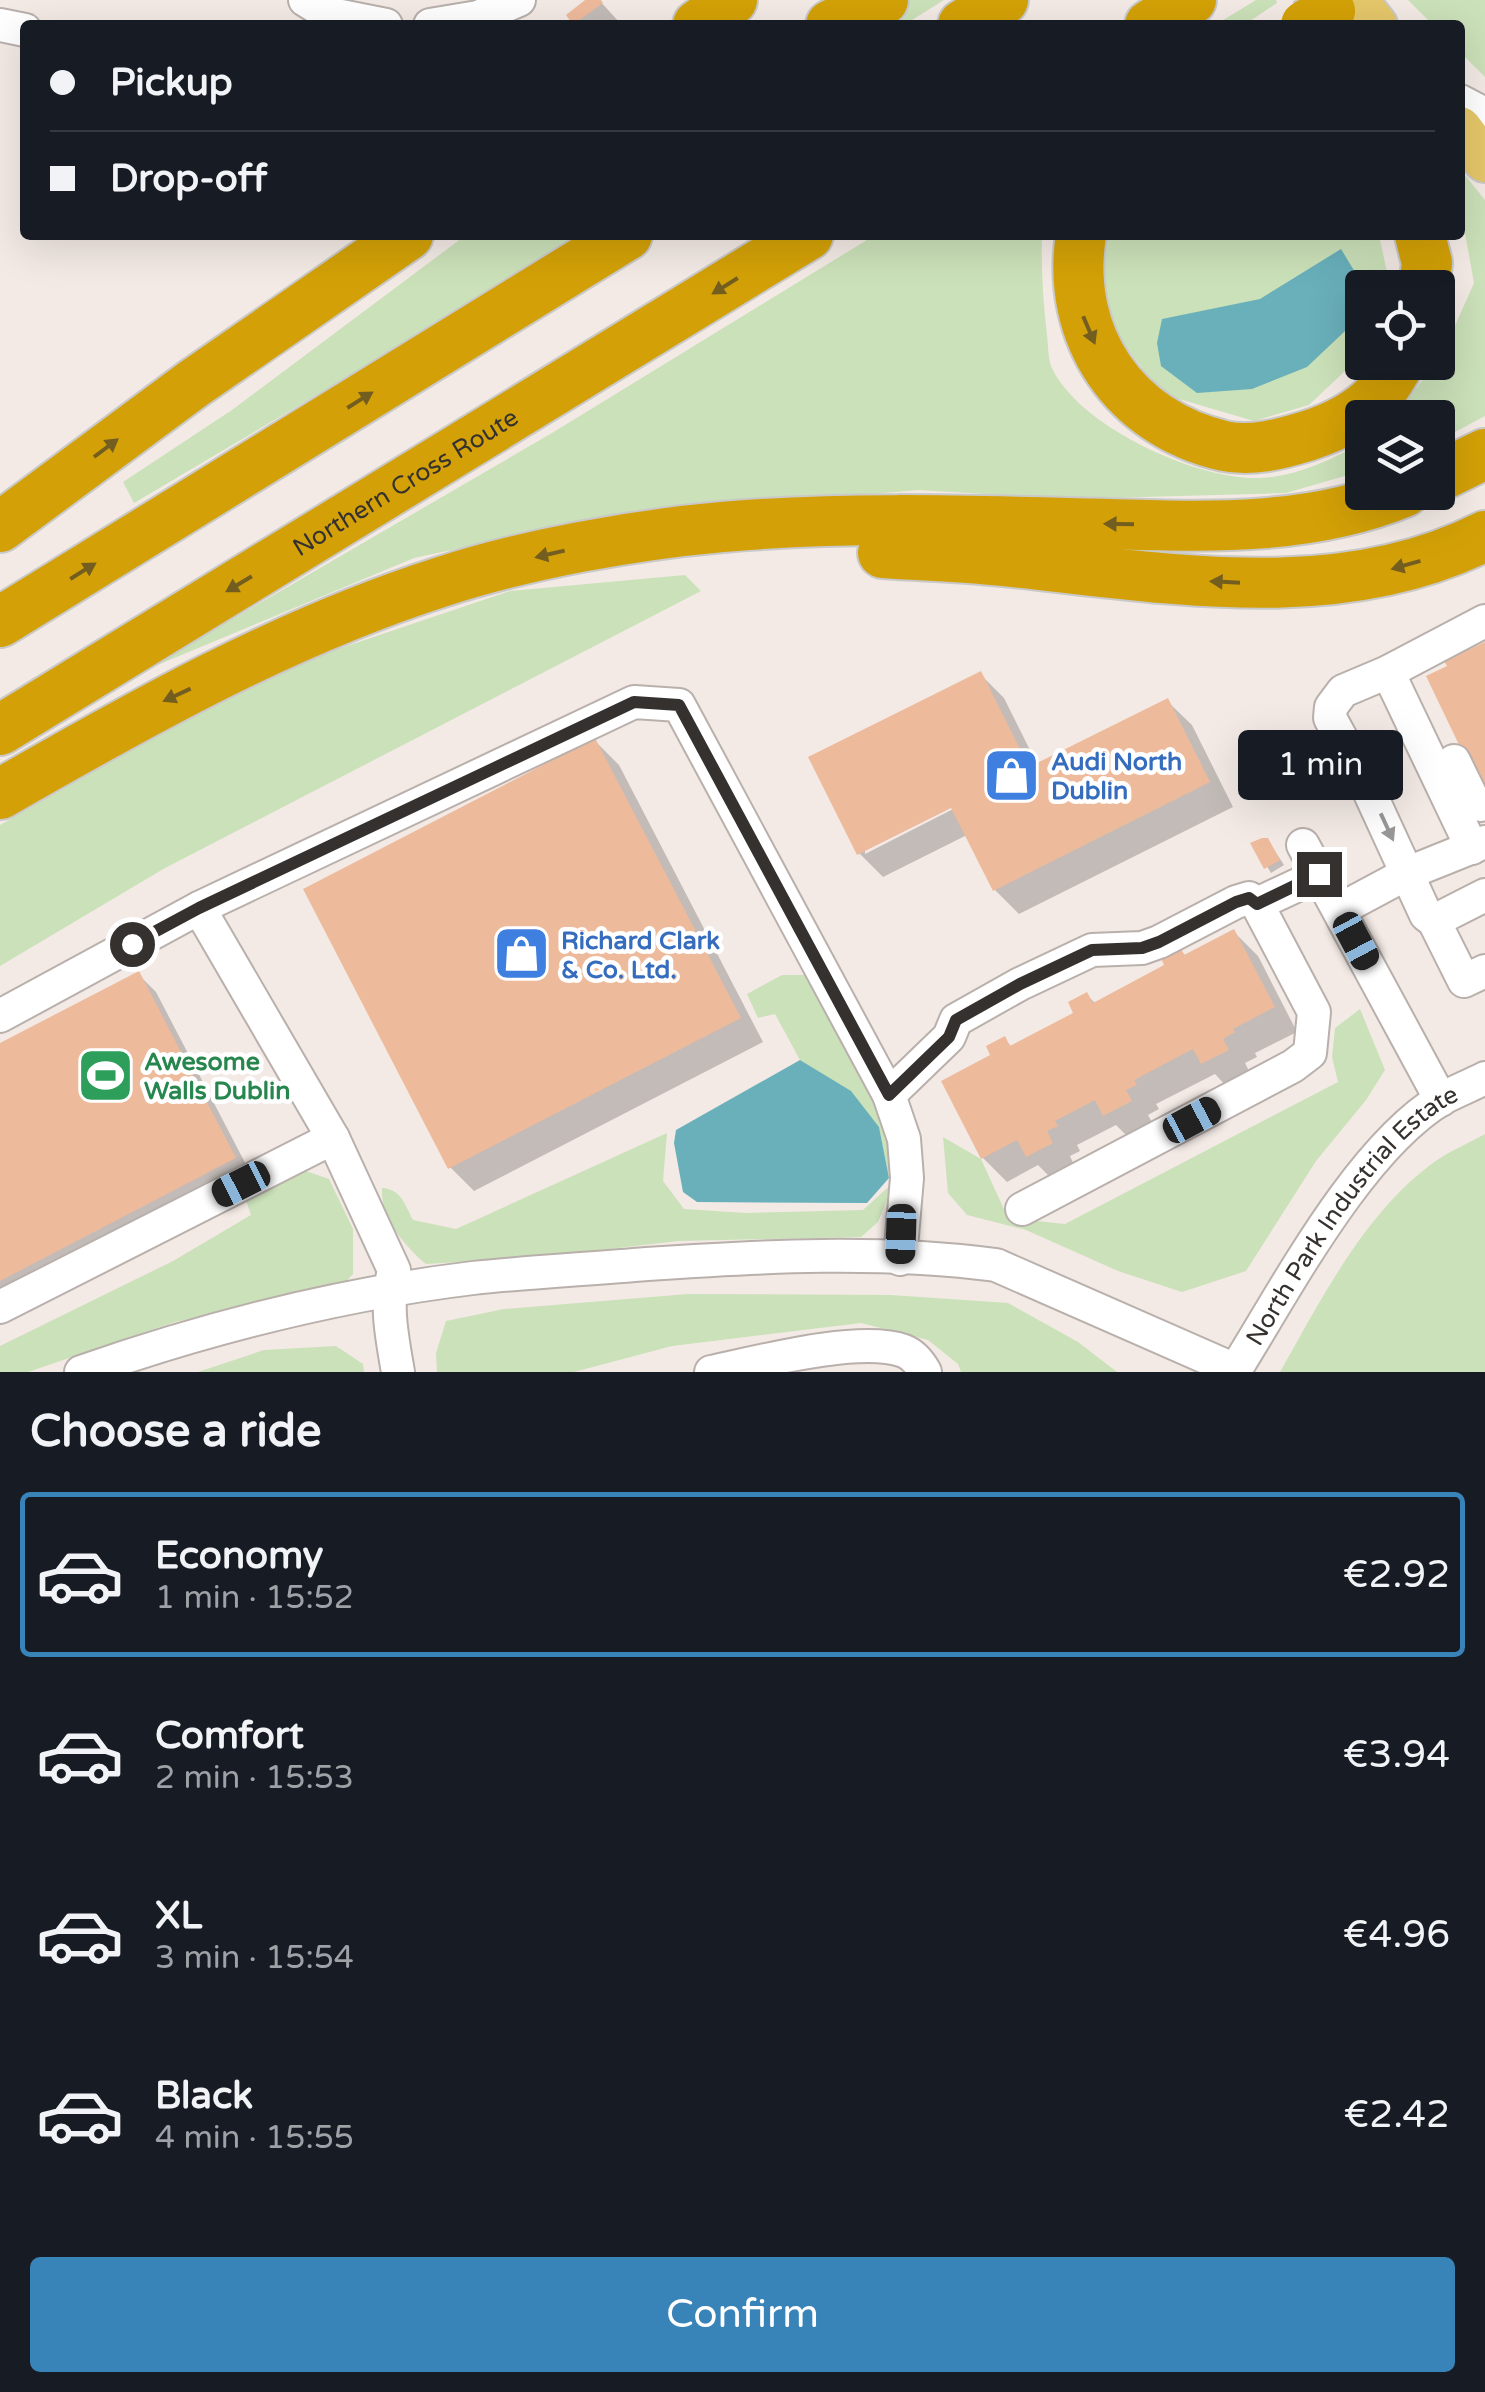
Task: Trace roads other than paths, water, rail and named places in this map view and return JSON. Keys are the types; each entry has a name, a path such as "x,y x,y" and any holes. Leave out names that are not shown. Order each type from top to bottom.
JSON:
{"highway":[{"path":"705,20 732,0"},
{"path":"842,20 884,0"},
{"path":"971,20 1003,0"},
{"path":"1158,20 1191,0"},
{"path":"1315,20 1352,0"},
{"path":"0,527 193,384 401,240"},
{"path":"320,298 416,240"},
{"path":"0,622 619,240"},
{"name":"Northern Cross Route","path":"0,730 800,240"},
{"path":"1080,240 1076,264 1083,317 1104,365 1133,402 1181,431 1227,447 1274,446 1334,427 1378,395 1388,380"},
{"path":"1421,240 1426,270"},
{"path":"1455,468 1485,454"},
{"path":"0,794 151,707 297,638 441,582 561,551 722,527 872,522 1224,526 1287,522 1346,510"},
{"path":"646,538 1008,561 1240,583 1322,580 1398,569 1485,536"}],"main road":[{"path":"1352,0 1371,20"},
{"path":"1465,135 1485,161"}],"street":[{"path":"457,20 520,0"},
{"path":"318,13 358,20"},
{"path":"1485,621 1343,691 1331,707 1330,718 1426,914 1434,921 1464,981 1485,971"},
{"path":"1397,667 1474,800 1480,806 1485,804"},
{"path":"1339,910 1408,873 1479,845 1397,667"},
{"path":"0,1016 199,908 634,702 679,705 889,1095 904,1139 906,1178 900,1258"},
{"path":"1303,846 1441,1100"},
{"path":"1257,904 1319,874"},
{"path":"1434,921 1485,895"},
{"path":"889,1095 949,1037 956,1020 1020,984 1092,950 1142,948 1236,902 1249,898 1257,904 1314,1012 1310,1054 1022,1209"},
{"path":"199,908 334,1138 394,1270 388,1292 389,1318 398,1372"},
{"name":"North Park Industrial Estate","path":"1235,1371 1333,1213 1390,1142 1441,1100 1485,1078"},
{"path":"0,1307 334,1138"},
{"path":"81,1372 226,1327 388,1292 472,1278 764,1256 956,1260 996,1266 1235,1371"},
{"path":"711,1372 804,1352 850,1348 905,1351 916,1358 925,1372"}],"water":[{"path":"1341,249 1354,270 1345,270 1345,331 1307,367 1252,389 1197,393 1161,366 1157,343 1162,319 1260,299"},
{"path":"800,1060 851,1091 879,1127 889,1178 867,1203 697,1202 683,1192 674,1143 676,1130"}],"place":[{"name":"Audi North Dublin","path":"1012,775"},
{"name":"Richard Clark & Co. Ltd.","path":"522,954"},
{"name":"Awesome Walls Dublin","path":"105,1075"}]}
